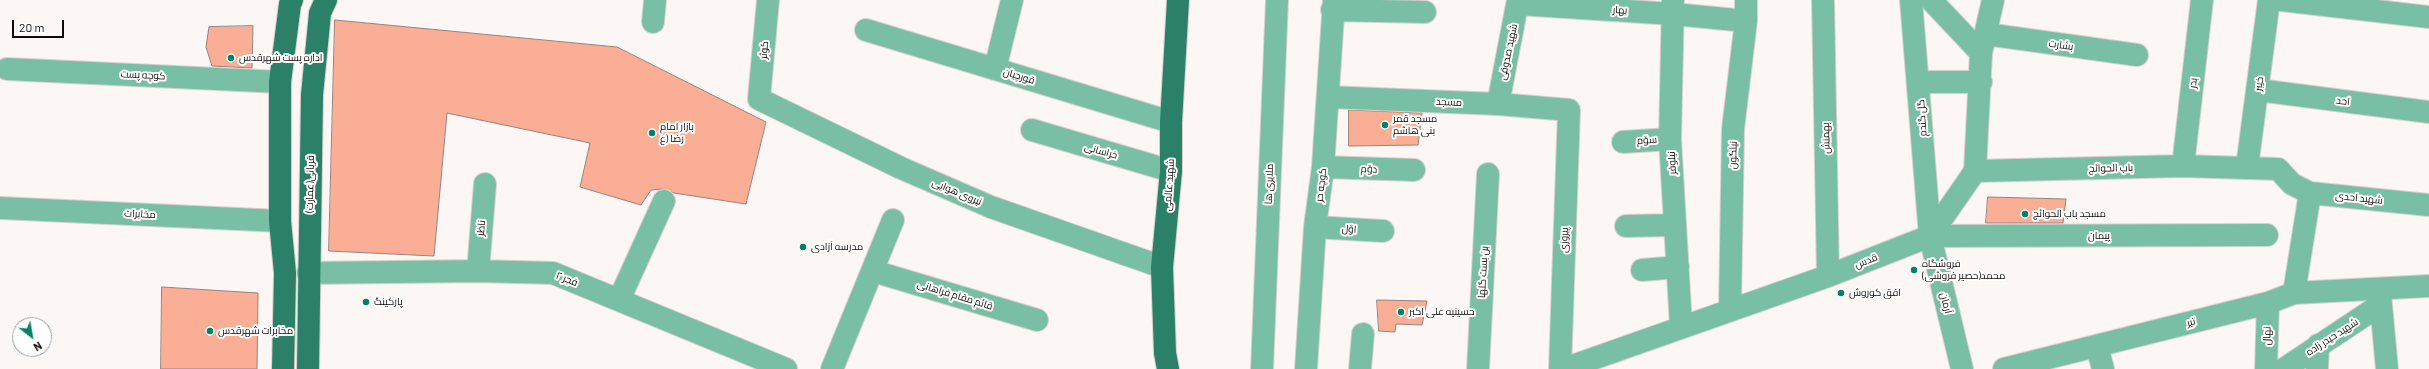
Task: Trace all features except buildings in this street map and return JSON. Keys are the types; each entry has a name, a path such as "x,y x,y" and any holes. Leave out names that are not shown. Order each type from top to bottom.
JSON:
{"main road":[{"name":"شهید عالمی","path":"1168,369 1165,352 1162,267 1171,172 1171,122 1178,0"},
{"path":"283,369 285,273 280,221 280,82 289,1 323,6"},
{"name":"(عمارت)قربانی","path":"308,369 308,273 312,95 323,6"},
{"path":"285,273 308,273"}],"street":[{"path":"653,22 655,0"},
{"name":"کوثر","path":"759,99 768,0"},
{"path":"995,69 1012,0"},
{"name":"ملایری ها","path":"1262,369 1277,0"},
{"name":"بهمنش","path":"1823,0 1828,276"},
{"name":"گل گندم","path":"1912,0 1930,236"},
{"path":"1931,0 1983,44"},
{"path":"1930,236 1975,171 1983,44 1993,0"},
{"name":"بدر","path":"2183,166 2202,0"},
{"name":"خیبر","path":"2247,167 2270,0"},
{"path":"2281,0 2429,17"},
{"name":"بهار","path":"1518,2 1746,10"},
{"name":"شهید صدوقی","path":"1498,104 1518,2"},
{"path":"1333,5 1425,12"},
{"name":"کوچه حر","path":"1306,369 1315,227 1323,167 1333,5"},
{"name":"نیلوفر","path":"1674,7 1670,139 1681,326"},
{"name":"نیلگون","path":"1730,310 1733,129 1746,10"},
{"name":"قورچیان","path":"866,30 1171,122"},
{"name":"بشارت","path":"1983,44 2137,55"},
{"name":"کوچه پست","path":"7,69 280,82"},
{"path":"1919,82 1980,82"},
{"name":"احد","path":"2258,90 2429,112"},
{"name":"مسجد","path":"1328,97 1498,104 1569,110"},
{"name":"نیروی هوایی","path":"759,99 902,168 991,207 1162,267"},
{"name":"پیروزی","path":"1567,368 1569,110"},
{"name":"خراسانی","path":"1032,130 1171,172"},
{"name":"سوّم","path":"1623,142 1670,139"},
{"name":"باب الحوائج","path":"1975,171 2183,166 2247,167 2278,169 2301,189"},
{"name":"دوّم","path":"1323,167 1414,170"},
{"name":"بن بست گلها","path":"1478,369 1488,174"},
{"name":"ناظر","path":"478,272 485,184"},
{"path":"2294,293 2301,189"},
{"name":"شهید احدی","path":"2301,189 2429,205"},
{"path":"619,300 664,200"},
{"name":"مخابرات","path":"0,208 280,221"},
{"path":"832,369 893,220"},
{"path":"1626,226 1675,225"},
{"name":"اوّل","path":"1315,227 1383,231"},
{"name":"پیمان","path":"1930,236 2267,235"},
{"name":"قدس","path":"1567,368 1614,360 1681,326 1828,276 1930,236"},
{"name":"آرمان","path":"1930,236 1962,369"},
{"path":"1642,270 1678,267"},
{"name":"قائم مقام فراهانی","path":"873,270 1037,320"},
{"name":"فجر ۲","path":"308,273 553,273 786,369"},
{"name":"تیر","path":"2004,369 2268,303 2294,293 2380,297 2429,286"},
{"path":"2380,297 2387,369"},
{"name":"شهید حیدر زاده","path":"2284,369 2380,297"},
{"name":"نهال","path":"2266,369 2268,303"},
{"path":"1360,369 1363,334"},
{"path":"2317,369 2318,345"},
{"path":"2097,346 2102,369"}],"place":[{"name":"اداره پست شهرقدس","path":"231,58"},
{"name":"مسجد قمر بنی هاشم","path":"1385,125"},
{"name":"بازار امام رضا (ع","path":"652,133"},
{"name":"مسجد باب الحوائج","path":"2025,214"},
{"name":"مدرسه آزادی","path":"803,247"},
{"name":"فروشگاه محمد(حصیر فروشی)","path":"1914,270"},
{"name":"افق کوروش","path":"1841,293"},
{"name":"پارکینگ","path":"366,302"},
{"name":"حسینیه علی اکبر","path":"1401,312"},
{"name":"مخابرات شهرقدس","path":"210,331"}]}
